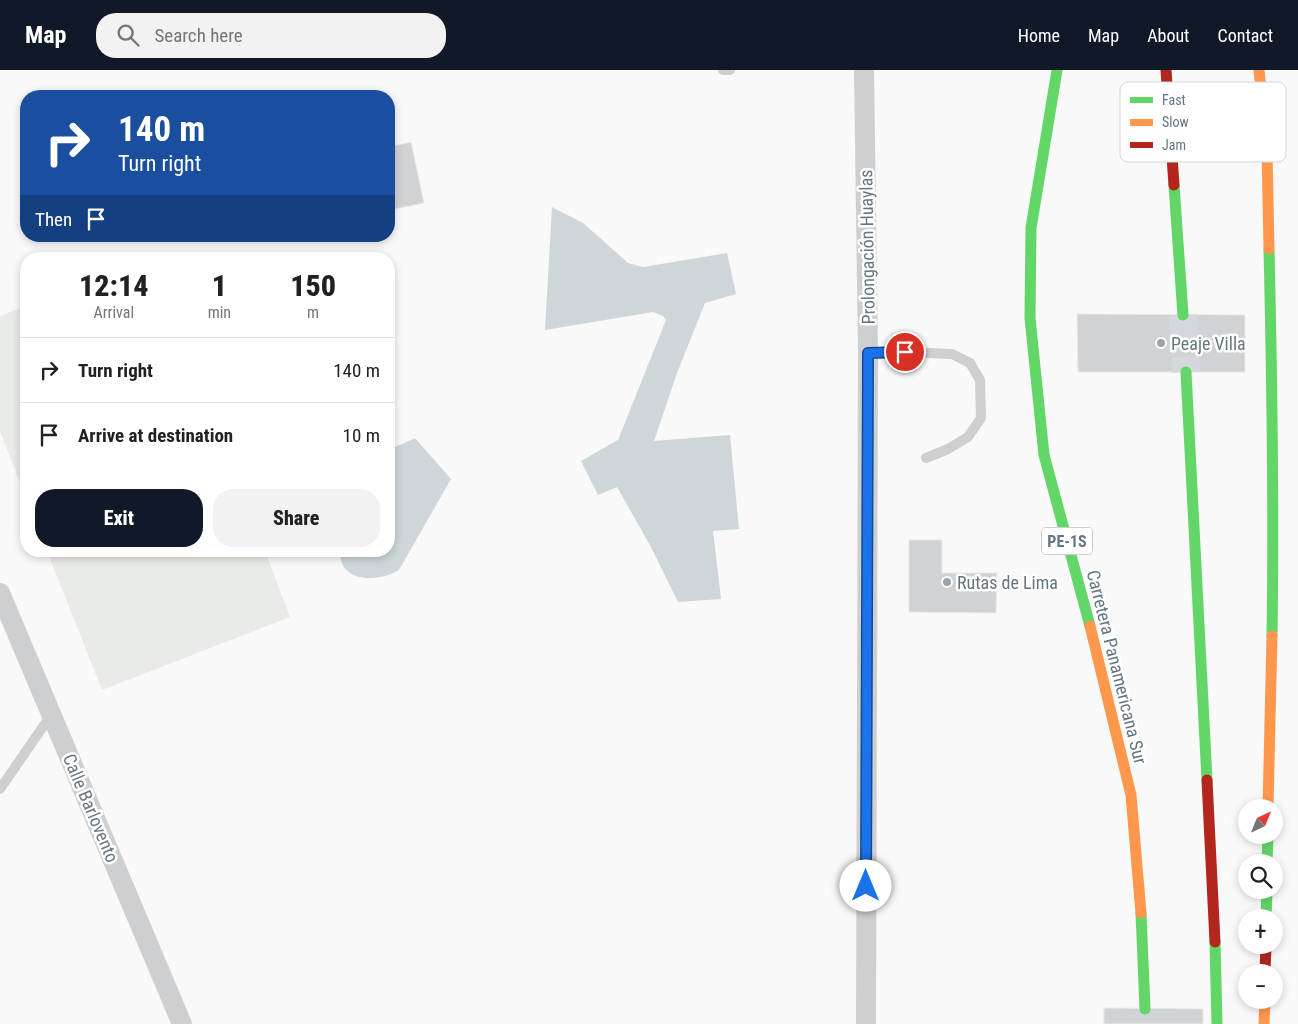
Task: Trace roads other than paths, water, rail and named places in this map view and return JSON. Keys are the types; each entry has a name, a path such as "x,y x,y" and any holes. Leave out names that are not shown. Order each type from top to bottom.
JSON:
{"highway":[{"name":"Carretera Panamericana Sur","path":"1057,70 1031,228 1030,318 1044,455 1102,672 1131,795 1141,912 1145,1008"},
{"path":"1172,162 1183,315"},
{"path":"1267,162 1272,367 1273,573 1268,799"},
{"path":"1186,372 1213,892 1217,1024"},
{"path":"1264,1024 1265,1009"}],"street":[{"name":"Prolongación Huaylas","path":"864,70 868,353 866,1024"},
{"name":"Calle Barlovento","path":"0,593 182,1024"}],"lane":[{"path":"723,70 730,70"},
{"path":"868,353 952,354 970,363 980,380 981,418 968,437 948,449 926,458"},
{"path":"0,789 52,714"}],"tunnel":[{"path":"1183,315 1186,372"}],"place":[{"name":"Peaje Villa","path":"1161,343"},
{"name":"Rutas de Lima","path":"947,582"}]}
